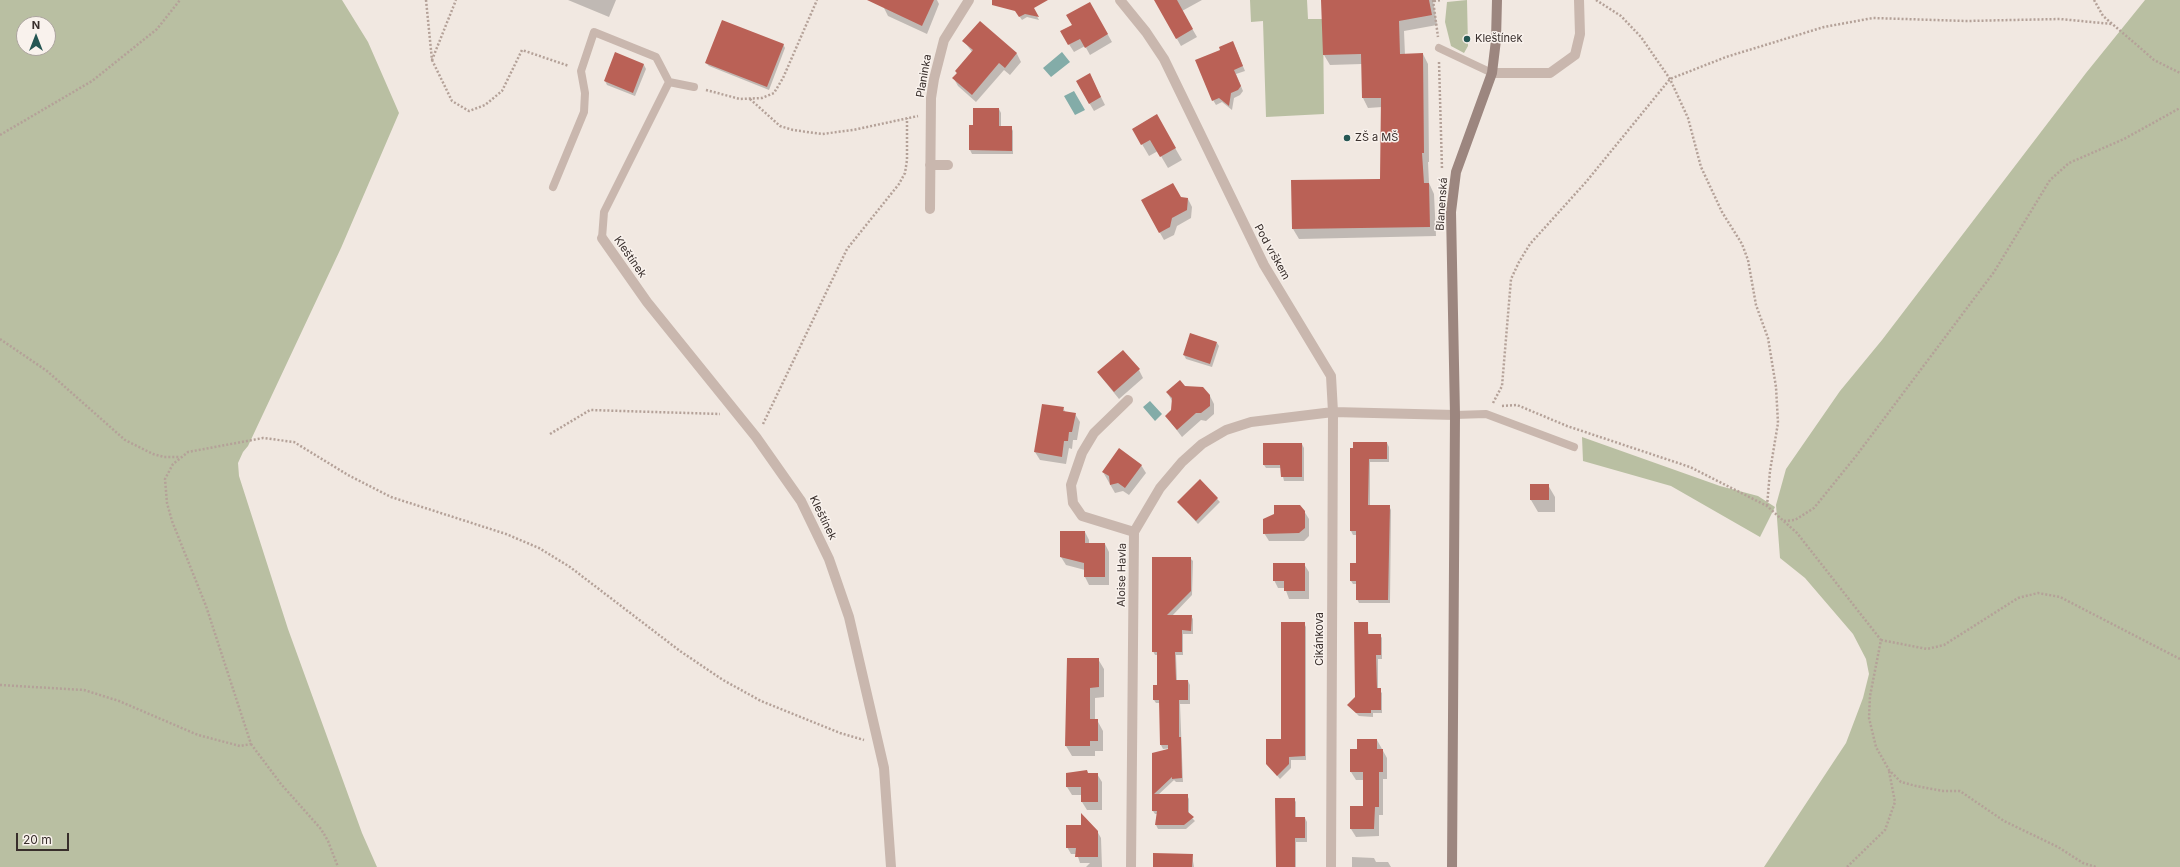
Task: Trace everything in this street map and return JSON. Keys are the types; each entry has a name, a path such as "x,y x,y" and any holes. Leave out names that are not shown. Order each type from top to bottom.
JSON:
{"street":[{"name":"Planinka","path":"930,209 931,98 934,79 944,40 969,0"},
{"name":"Pod vrškem","path":"1120,0 1164,59 1264,265 1331,376 1333,412"},
{"name":"Blanenská","path":"1452,867 1455,415 1451,212 1456,172 1492,73 1496,40 1497,0"},
{"path":"1492,73 1550,73 1575,55 1580,34 1579,0"},
{"path":"930,165 948,165"},
{"name":"Kleštínek","path":"602,238 647,302 756,437 801,501 829,559 849,617 879,745 886,784 891,867"},
{"path":"1128,400 1094,433 1082,453 1071,484 1073,503 1082,516 1134,532"},
{"path":"1333,412 1455,415"},
{"name":"Aloise Havla","path":"1131,867 1134,532 1160,488 1182,462 1202,444 1226,430 1251,422 1333,412"},
{"name":"Cikánkova","path":"1331,867 1333,412"}],"lane":[{"path":"554,187 584,112 585,93 580,71 594,32 656,57 669,82"},
{"path":"1439,48 1492,73"},
{"path":"669,82 694,87"},
{"path":"602,238 604,212 669,82"},
{"path":"1455,415 1486,414 1574,447"}],"path":[{"path":"0,135 92,81 157,29 180,0"},
{"path":"426,0 432,60 452,102 468,111 485,105 502,91 522,50 566,64 580,71"},
{"path":"432,60 456,0"},
{"path":"694,87 740,99 762,98 774,93 783,78 817,0"},
{"path":"1434,1 1442,0"},
{"path":"1596,0 1621,16 1641,37 1670,79 1688,118 1701,167 1722,212 1742,244 1748,260 1756,304 1768,338 1776,387 1778,423 1770,471 1767,506"},
{"path":"2094,0 2103,16 2154,60 2180,73"},
{"path":"1486,414 1502,386 1511,279 1519,262 1530,244 1586,182 1670,79 1726,58 1824,27 1873,18 1966,21 2060,18 2112,24"},
{"path":"750,98 780,126 793,130 822,134 853,130 923,115"},
{"path":"1783,521 1794,520 1814,508 1856,456 1994,272 2050,180 2069,163 2124,139 2180,108"},
{"path":"756,437 847,249 899,184 905,173 908,160 907,118"},
{"path":"0,339 47,371 125,440 153,454 164,456 181,456"},
{"path":"1486,414 1499,406 1517,405 1567,426 1690,467 1767,506 1797,533 1881,640 1927,649 1944,645 2018,598 2038,593 2060,597 2180,659"},
{"path":"550,434 590,410 739,415"},
{"path":"338,867 328,841 321,829 281,784 251,744 206,606 192,575 169,509 165,479 173,464 181,456 188,452 229,443 263,438 294,442 348,475 391,497 506,534 539,548 570,567 680,651 723,680 761,701 840,733 879,745"},
{"path":"1881,640 1870,696 1869,718 1876,747 1889,770 1901,782 1943,791 1960,791 2004,821 2058,847 2084,863 2096,867"},
{"path":"0,685 84,690 119,701 198,735 240,746 251,744"},
{"path":"1847,867 1885,830 1895,802 1889,770"}],"green space":[{"path":"0,0 342,0 368,42 399,113 341,248 248,446 243,452 238,463 239,476 288,629 362,833 377,867 0,867"},
{"path":"1250,0 1307,0 1308,19 1323,19 1324,114 1266,117 1263,21 1251,22"},
{"path":"1467,0 1468,46 1464,53 1451,46 1445,22 1447,2"},
{"path":"2145,0 2180,0 2180,867 1764,867 1846,743 1863,698 1869,674 1866,659 1853,634 1805,578 1780,558 1776,505 1786,469 1840,391 1882,340 2086,73"},
{"path":"1582,437 1720,486 1758,496 1775,507 1760,537 1671,486 1583,461"}],"water":[{"path":"1062,52 1070,62 1051,77 1043,68"},
{"path":"1074,91 1085,110 1075,115 1064,96"},
{"path":"1150,401 1162,414 1155,421 1143,407"}],"building":[{"path":"867,0 934,0 922,26"},
{"path":"992,0 1048,0 1034,8 1039,17 1025,14 1019,17 1015,11 992,5"},
{"path":"1154,0 1177,0 1193,29 1176,39"},
{"path":"1321,0 1429,0 1432,15 1399,21 1400,54 1423,53 1424,153 1422,153 1424,183 1429,183 1430,227 1292,229 1291,180 1380,179 1381,98 1362,98 1361,54 1323,55"},
{"path":"1090,2 1108,34 1085,48 1080,39 1068,45 1060,31 1072,25 1066,15"},
{"path":"722,20 784,44 767,87 705,63"},
{"path":"980,21 1017,53 1005,68 999,63 972,95 952,78 957,73 955,71 973,50 962,41"},
{"path":"1233,41 1243,66 1234,70 1241,86 1238,90 1231,93 1229,106 1219,98 1212,101 1195,60 1220,50 1219,47"},
{"path":"615,52 644,64 633,93 604,81"},
{"path":"1090,73 1101,97 1089,104 1076,81"},
{"path":"973,108 999,108 999,126 1012,126 1012,151 969,150 969,125 973,125"},
{"path":"1157,114 1176,148 1160,157 1150,140 1141,145 1132,129"},
{"path":"1173,183 1181,197 1188,198 1187,210 1172,218 1170,227 1159,233 1141,200"},
{"path":"1190,333 1217,342 1210,364 1183,355"},
{"path":"1123,350 1140,369 1114,392 1097,372"},
{"path":"1180,380 1185,386 1203,387 1210,395 1210,406 1201,413 1196,413 1177,430 1165,416 1171,410 1172,398 1166,392"},
{"path":"1042,404 1064,407 1063,411 1076,413 1072,432 1069,432 1068,441 1064,441 1062,457 1034,452"},
{"path":"1353,442 1387,442 1387,459 1369,459 1368,505 1390,505 1388,600 1356,600 1356,581 1350,581 1350,563 1356,563 1356,531 1350,531 1350,448 1353,448"},
{"path":"1263,443 1302,443 1302,477 1281,477 1280,465 1263,465"},
{"path":"1119,448 1142,465 1125,488 1118,483 1110,485 1109,476 1102,472"},
{"path":"1200,479 1218,498 1196,521 1177,502"},
{"path":"1530,484 1549,484 1549,500 1530,500"},
{"path":"1274,505 1300,505 1305,511 1305,528 1299,533 1263,534 1263,519 1274,514"},
{"path":"1060,531 1085,531 1085,543 1105,543 1105,577 1084,577 1084,563 1060,557"},
{"path":"1152,557 1191,557 1191,591 1167,615 1192,615 1191,631 1182,630 1182,652 1175,652 1176,680 1188,680 1188,700 1179,700 1179,737 1181,737 1182,778 1172,779 1172,777 1154,794 1188,794 1188,812 1194,817 1184,825 1155,825 1157,811 1152,811 1152,753 1168,749 1168,745 1160,745 1159,700 1153,700 1153,685 1157,685 1157,652 1152,652"},
{"path":"1273,563 1305,563 1305,591 1284,591 1284,581 1273,581"},
{"path":"1281,622 1305,622 1305,756 1289,757 1289,764 1277,776 1266,764 1266,739 1281,739"},
{"path":"1354,622 1368,622 1368,634 1381,634 1381,655 1376,655 1377,688 1381,688 1381,710 1371,710 1371,713 1356,713 1347,705 1355,697"},
{"path":"1067,658 1099,658 1099,687 1090,688 1090,719 1098,719 1098,741 1090,741 1090,746 1065,746"},
{"path":"1357,739 1377,739 1377,749 1383,749 1383,772 1379,772 1379,807 1375,807 1374,829 1350,829 1350,806 1363,806 1363,772 1350,772 1350,749 1357,749"},
{"path":"1087,770 1088,773 1098,773 1098,802 1081,802 1081,787 1066,787 1066,773"},
{"path":"1275,798 1295,798 1295,817 1305,817 1305,838 1295,838 1295,867 1276,867"},
{"path":"1081,813 1098,831 1098,857 1075,857 1076,848 1066,848 1066,825 1081,825"},
{"path":"1153,853 1193,854 1192,867 1153,867"}],"place":[{"name":"Kleštínek","path":"1467,39"},
{"name":"ZŠ a MŠ","path":"1347,138"}]}
